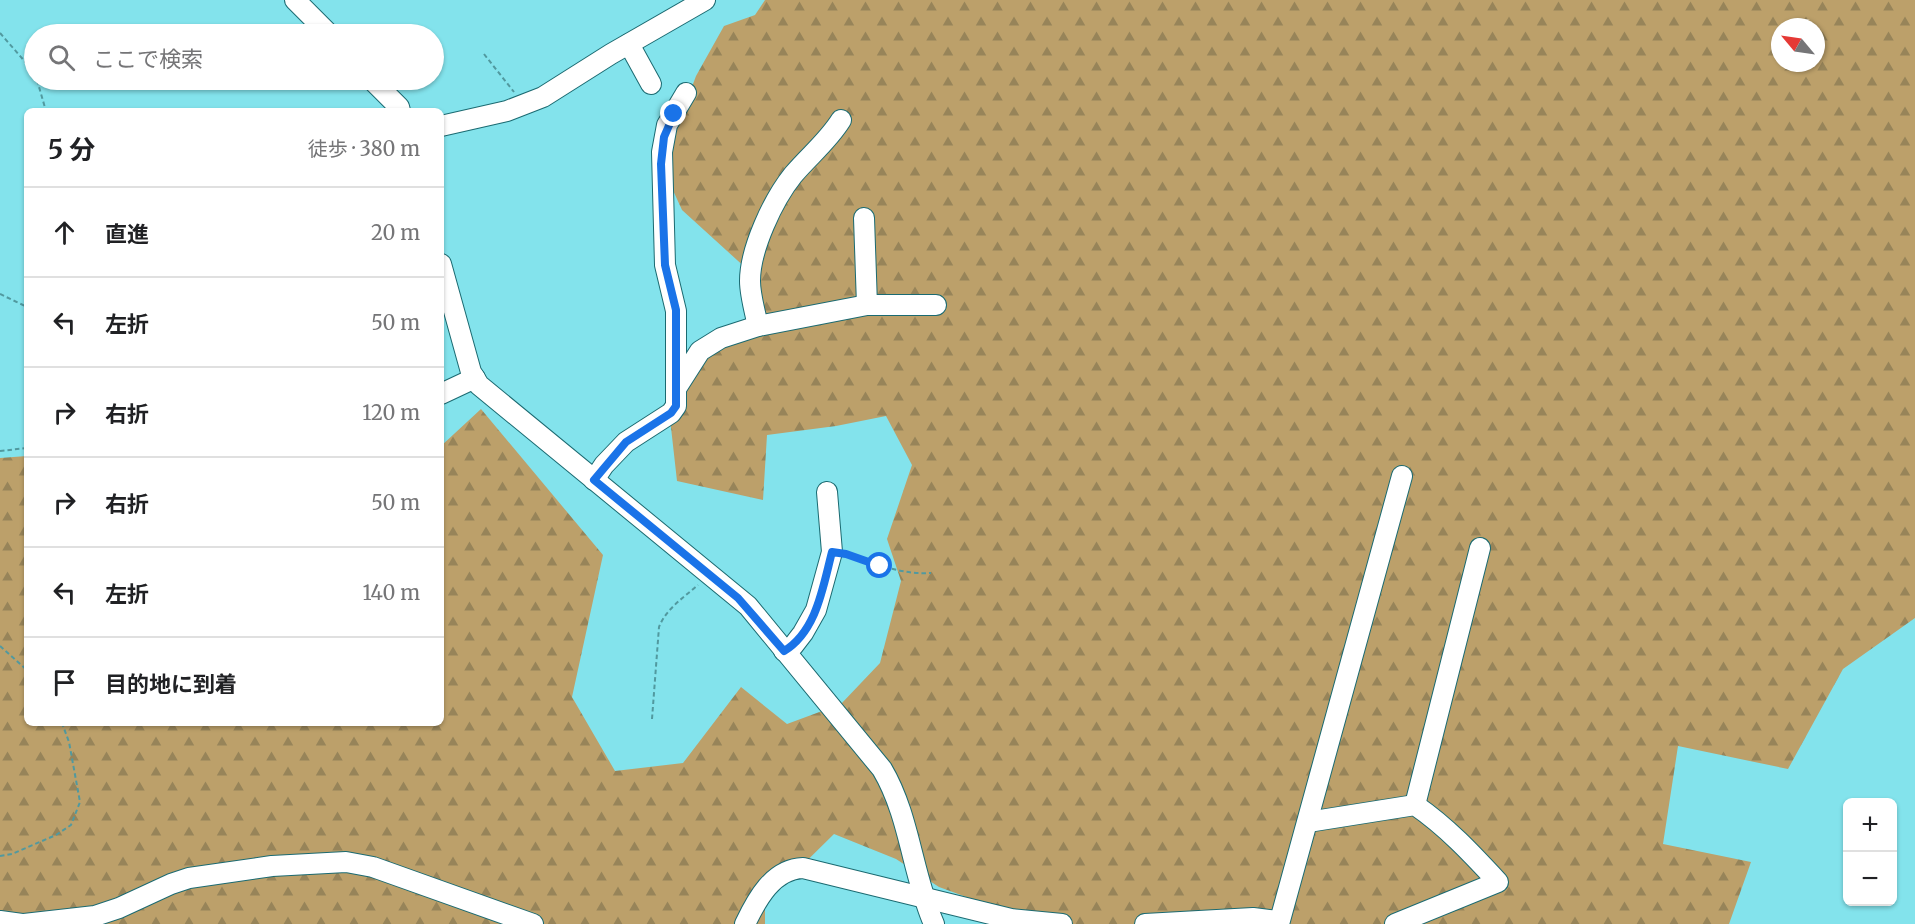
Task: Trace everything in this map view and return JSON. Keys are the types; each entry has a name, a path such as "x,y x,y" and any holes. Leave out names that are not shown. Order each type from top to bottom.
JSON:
{"street":[{"path":"295,0 319,24"},
{"path":"444,125 507,111 543,97 611,54 705,0"},
{"path":"629,44 651,84"},
{"path":"382,90 399,108"},
{"path":"594,480 626,442 671,413 676,406 676,310 665,265 662,152 667,126 686,93"},
{"path":"758,326 750,282 753,260 766,223 793,175 831,136 841,120"},
{"path":"864,218 867,305"},
{"path":"444,288 448,320 479,385 748,606 882,769 893,788 934,924"},
{"path":"677,387 700,351 721,338 758,326 867,305 936,305"},
{"path":"444,393 475,378"},
{"path":"1144,924 1253,918 1279,923 1402,476"},
{"path":"784,651 793,646 816,610 832,552 827,492"},
{"path":"1415,805 1480,548"},
{"path":"1308,822 1415,805 1435,819 1461,843 1498,882 1395,924"},
{"path":"0,921 23,924 95,916 189,878 272,866 346,862 373,867 533,924"},
{"path":"745,924 772,881 783,872 794,868 803,868 1011,919 1062,924"}],"path":[{"path":"0,33 24,61"},
{"path":"484,54 511,87 521,106"},
{"path":"40,90 45,108"},
{"path":"0,294 24,306"},
{"path":"0,450 24,448"},
{"path":"832,552 846,554 880,566 931,573"},
{"path":"652,718 658,627 672,607 710,575"},
{"path":"0,646 24,667"},
{"path":"0,856 12,854 56,835 72,825 80,802 69,742 63,726"}],"green space":[{"path":"765,0 1915,0 1915,618 1843,669 1788,769 1678,746 1663,844 1751,862 1729,924 994,924 991,906 939,887 896,859 834,834 765,902 765,924 0,924 0,458 24,456 24,726 444,726 444,443 481,409 603,555 572,697 615,771 683,763 741,687 787,724 841,704 880,663 901,581 887,539 912,465 886,416 836,426 767,435 763,500 677,481 667,392 693,351 763,331 759,280 682,210 671,186 674,135 696,76 724,26 755,15"}],"route":[{"path":"674,114 664,137 661,164 665,265 676,310 676,406 671,413 626,442 604,465 594,480 748,606 784,651 793,646 816,610 832,552 846,554 880,566"}]}
